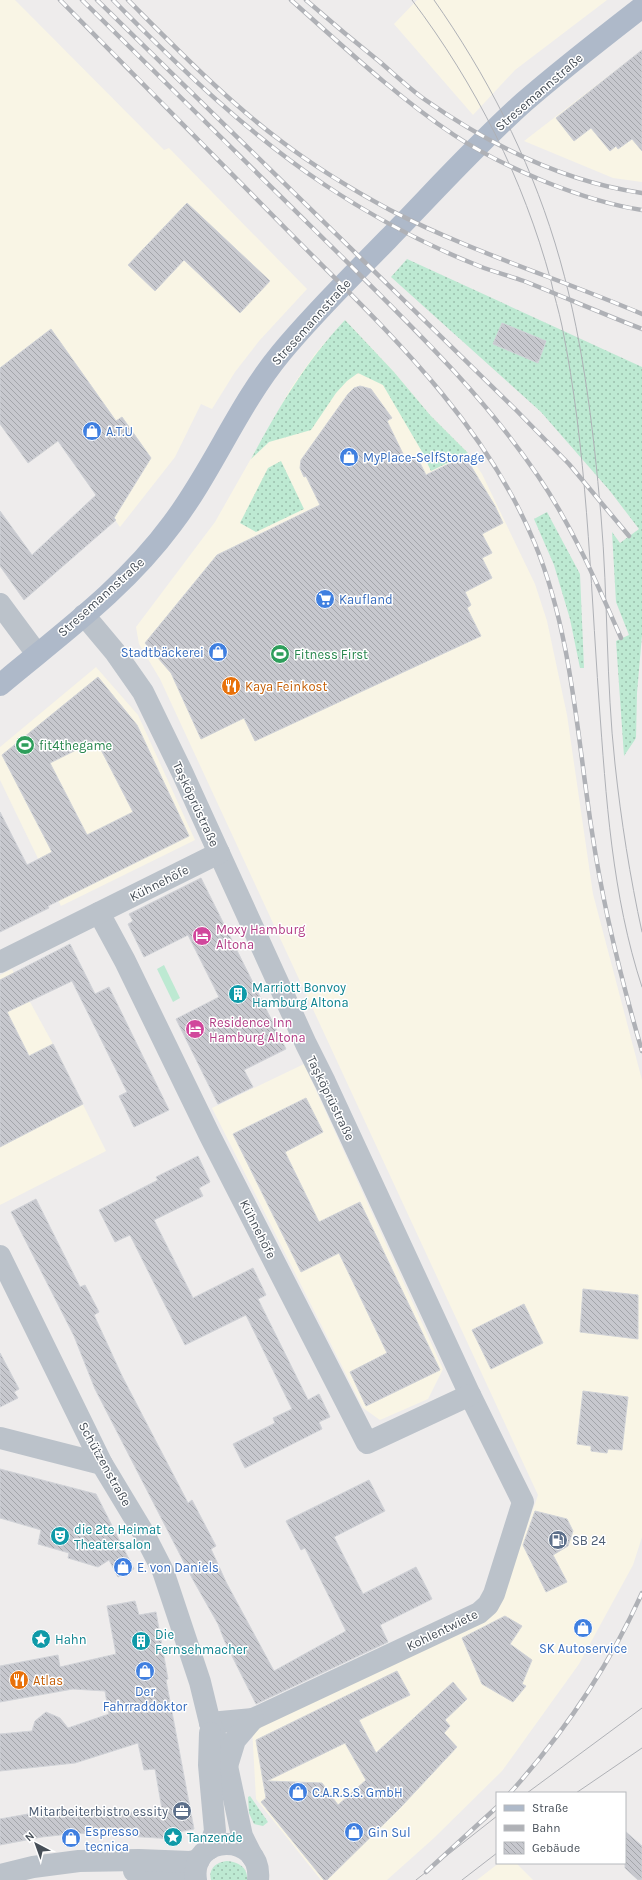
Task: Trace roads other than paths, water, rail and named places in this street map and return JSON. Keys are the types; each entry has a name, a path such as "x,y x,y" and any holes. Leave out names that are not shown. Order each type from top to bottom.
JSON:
{"main road":[{"name":"Stresemannstraße","path":"0,684 84,615 126,578 166,532 267,373 279,356 315,314 499,126 554,77 642,7"}],"street":[{"path":"0,604 37,654"},
{"name":"Taşköprüstraße","path":"84,615 115,652 143,692 182,772 306,1044 470,1395"},
{"name":"Kühnehöfe","path":"0,962 219,853"},
{"name":"Kühnehöfe","path":"99,913 125,962 210,1136 367,1443 470,1395"},
{"name":"Schützenstraße","path":"0,1256 102,1464 143,1532 163,1571 200,1682 210,1723 227,1766 242,1836 261,1871"},
{"name":"Kohlentwiete","path":"210,1723 253,1719 479,1613 488,1605 494,1594 523,1502 470,1395"},
{"path":"0,1438 102,1464"},
{"name":"Kohlentwiete","path":"227,1766 235,1740 253,1719"},
{"name":"Schützenstraße","path":"201,1863 215,1831 209,1765 210,1723"},
{"path":"0,1875 33,1867 79,1861 139,1860 201,1863 219,1844 233,1844 242,1848 261,1871"},
{"path":"102,1861 137,1871 183,1880"}],"tram line":[{"path":"412,0 457,65 477,99 512,169 540,243 561,320 577,419 582,466 602,737 612,846 624,917 632,953 642,987"},
{"path":"434,0 453,28 488,86 519,147 532,178 555,243 572,310 585,378 598,481 603,547 610,702 615,764 626,848 642,932"},
{"path":"528,1792 642,1708"},
{"path":"577,1792 642,1748"},
{"path":"416,1880 496,1817"},
{"path":"462,1880 496,1854"}],"railway":[{"path":"60,0 397,342 429,378 460,417 489,457 514,499 535,544 557,613 572,686 596,860 620,970 642,1051"},
{"path":"82,0 418,333 493,416 538,476 562,515 593,576 621,638"},
{"path":"97,0 516,410 569,464 629,536"},
{"path":"113,0 214,98 268,144 343,197 400,230 459,258 524,281 642,329"},
{"path":"128,0 202,74 241,109 294,151 348,186 390,210 452,239 642,314"},
{"path":"291,0 391,88 454,135 474,147 545,182 619,206 642,210"},
{"path":"306,0 418,95 474,131 528,159 556,170 613,188 642,193"},
{"path":"511,1792 549,1747 584,1698 615,1647 642,1593"},
{"path":"426,1872 496,1808"}],"place":[{"name":"A.T.U","path":"92,431"},
{"name":"MyPlace-SelfStorage","path":"349,457"},
{"name":"Kaufland","path":"325,599"},
{"name":"Stadtbäckerei","path":"218,652"},
{"name":"Fitness First","path":"280,654"},
{"name":"Kaya Feinkost","path":"231,686"},
{"name":"fit4thegame","path":"25,745"},
{"name":"Moxy Hamburg Altona","path":"202,936"},
{"name":"Marriott Bonvoy Hamburg Altona","path":"238,994"},
{"name":"Residence Inn Hamburg Altona","path":"195,1029"},
{"name":"die 2te Heimat Theatersalon","path":"60,1536"},
{"name":"SB 24","path":"558,1540"},
{"name":"E. von Daniels","path":"123,1567"},
{"name":"SK Autoservice","path":"583,1628"},
{"name":"Hahn","path":"41,1639"},
{"name":"Die Fernsehmacher","path":"141,1641"},
{"name":"Der Fahrraddoktor","path":"145,1671"},
{"name":"Atlas","path":"19,1680"},
{"name":"C.A.R.S.S. GmbH","path":"298,1792"},
{"name":"Mitarbeiterbistro essity","path":"182,1811"},
{"name":"Gin Sul","path":"354,1832"},
{"name":"Tanzende","path":"173,1837"},
{"name":"Espresso tecnica","path":"71,1838"}]}
